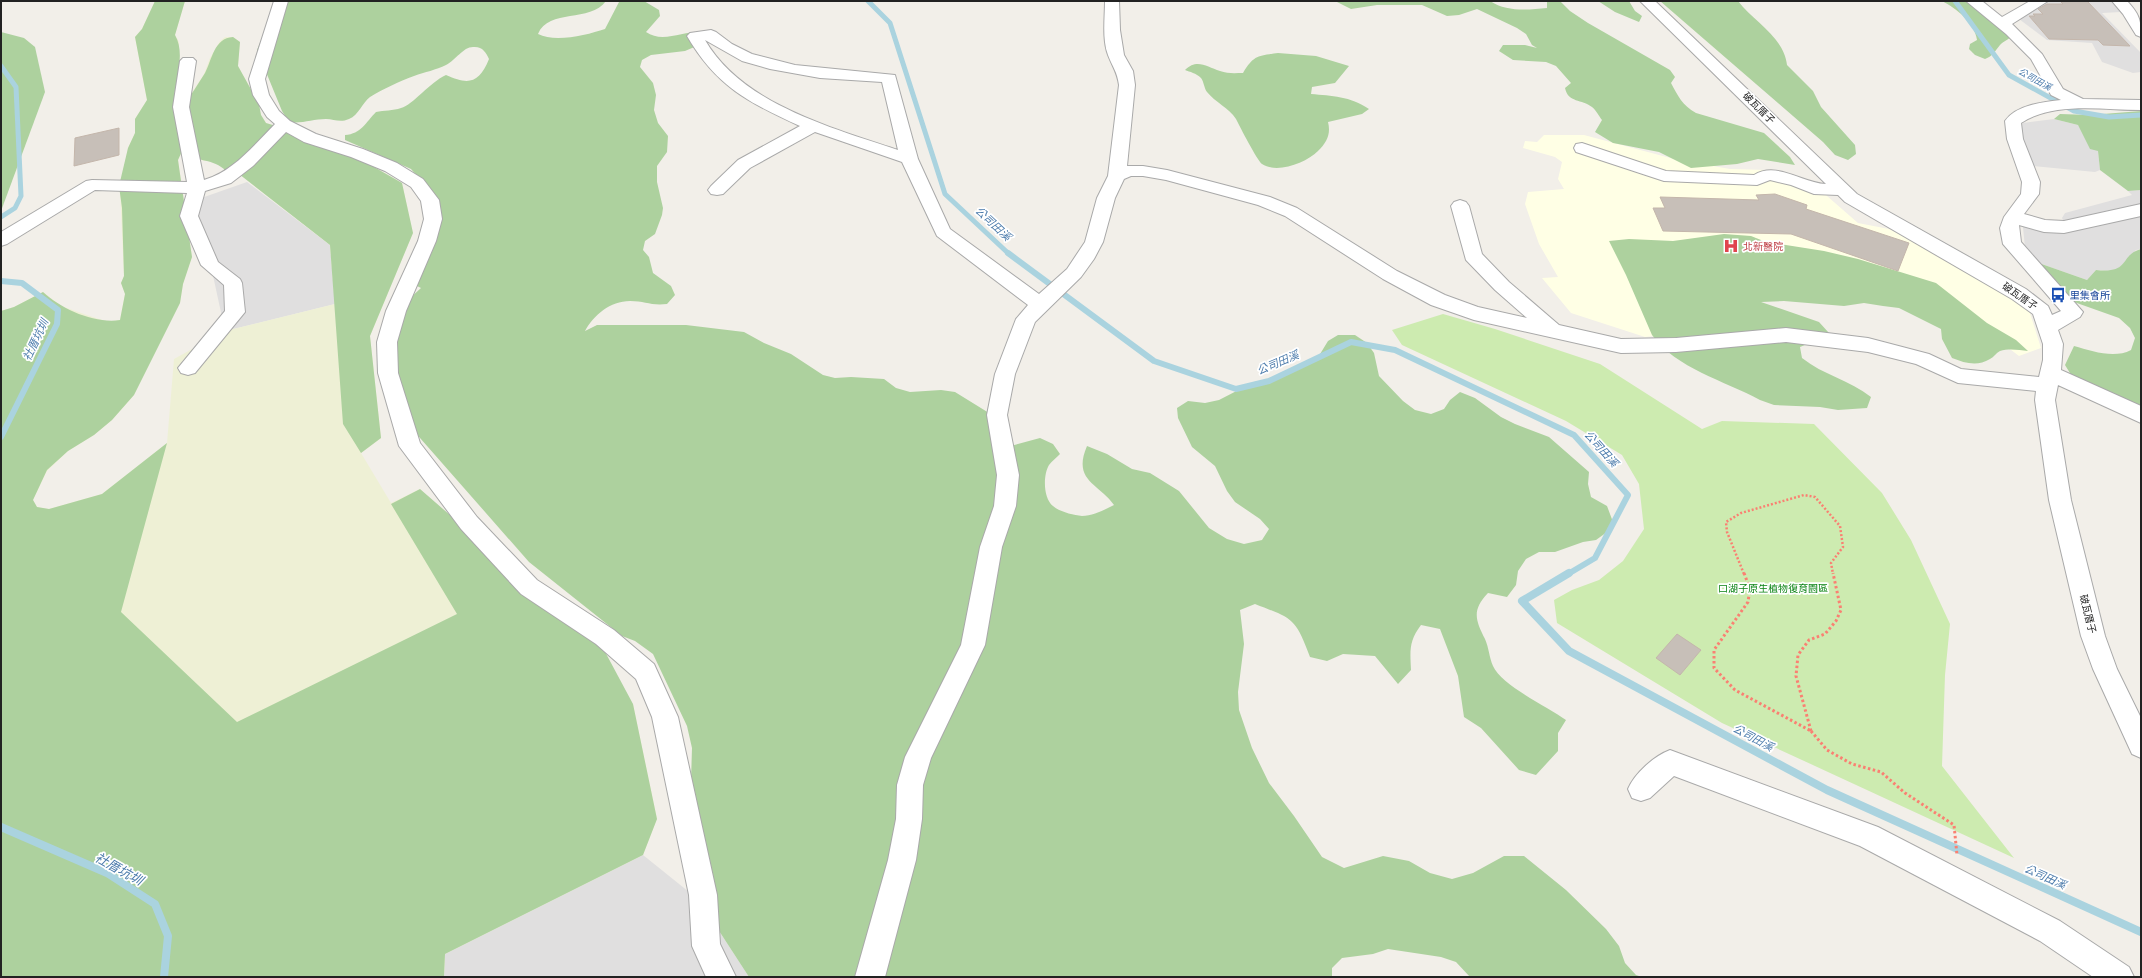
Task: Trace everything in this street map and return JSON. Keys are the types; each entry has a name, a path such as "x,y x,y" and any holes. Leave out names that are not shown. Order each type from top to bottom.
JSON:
{"street":[{"path":"281,1 257,79 261,95 273,114 284,124 310,138 357,153 391,168 417,183 430,200 433,219 427,241 396,311 387,342 388,373 410,446 469,523 529,587 605,637 645,672 665,717 703,895 706,946 721,977"},
{"path":"870,977 902,860 909,819 910,785 918,757 973,645 991,547 1005,506 1008,475 997,415 1005,374 1026,319 1074,273 1084,260 1094,242 1106,198 1117,176 1127,85 1125,71 1116,55 1112,30 1112,1"},
{"name":"破瓦厝子","path":"1647,1 1851,198 2019,294 2041,311 2053,344 2053,360 2045,400 2060,500 2093,636 2105,669 2141,746"},
{"path":"1973,1 2011,31 2036,57 2057,92 2078,105"},
{"path":"2001,24 2041,1"},
{"path":"2118,1 2128,12 2141,32"},
{"path":"909,159 813,126 750,95 715,66 695,36 710,35 720,45 752,60 820,75 889,78 909,159 944,232 1046,299"},
{"path":"188,61 182,106 197,188 189,216 210,266 232,283 235,312 188,368"},
{"path":"2046,328 2073,312 2012,244 2009,228 2013,216 2030,194 2031,182 2015,140 2013,121 2019,116 2036,108 2078,105 2141,105"},
{"path":"1,240 92,185 197,188 225,179 247,162 284,124"},
{"path":"717,190 744,164 813,126"},
{"path":"1582,148 1664,176 1757,180 1767,174 1797,181 1814,189 1843,190"},
{"path":"1117,176 1128,171 1161,174 1264,201 1291,212 1323,234 1390,275 1438,300 1474,313 1621,346 1676,345 1786,335 1883,349 1922,358 1958,376 2049,379 2141,415"},
{"path":"1460,206 1474,256 1502,286 1553,331"},
{"path":"2013,216 2044,226 2064,227 2141,210"},
{"path":"1641,789 1670,762 1868,836 2050,931 2119,977"}],"path":[{"path":"1811,732 1796,676 1798,655 1809,640 1824,634 1836,622 1841,610 1831,563 1843,547 1840,526 1815,497 1804,495 1741,513 1726,522 1726,532 1750,589 1748,602 1714,650 1714,668 1735,690 1811,732 1826,750 1852,764 1881,772 1905,793 1954,825"}],"shaded area":[{"path":"155,1 185,1 175,35 179,42 174,100 184,105 204,74 210,58 220,41 225,37 233,37 240,42 238,66 251,89 261,115 266,123 332,143 402,183 413,233 370,336 381,438 361,453 391,503 420,489 633,704 657,819 643,855 445,954 444,977 1,977 1,311 14,307 43,292 61,306 108,322 120,320 125,294 121,283 124,276 120,190 128,148 135,133 135,119 147,100 135,37 142,29","holes":["183,149 200,160 214,162 224,169 224,174 239,174 330,245 335,304 225,331 174,359 167,443 102,494 49,509 37,507 33,500 47,471 68,451 94,435 112,420 134,395 180,303 183,284 192,257 178,160"]},
{"path":"2031,1 2111,1 2121,12 2102,13 2141,53 2141,72 2133,73 2102,62 2092,43 2047,40 2019,19"},
{"path":"2054,119 2078,125 2098,151 2100,170 2095,172 2033,166 2017,128 2023,123"},
{"name":"北新醫院","path":"1544,135 1584,135 1674,159 1730,169 1768,170 1802,179 1819,189 1858,223 1889,229 1942,256 2029,310 2041,348 2019,356 1948,302 1796,248 1674,334 1645,337 1571,313 1542,278 1558,277 1539,244 1525,204 1528,192 1564,189 1558,179 1562,162 1555,157 1523,148 1525,141 1537,142"},
{"path":"247,182 330,245 335,304 225,331 209,257 190,202"},
{"path":"2141,190 2141,249 2136,250 2117,270 2096,270 2087,280 2033,261 2025,248 2023,227 2026,225 2069,231 2062,218 2065,213 2132,195 2128,191"},
{"path":"643,855 699,900 749,977 444,977 445,954"}],"green space":[{"path":"155,1 185,1 175,35 180,50 180,59 174,100 184,105 205,73 214,50 222,41 233,37 240,42 238,66 259,104 261,115 266,123 332,143 402,183 413,233 370,336 381,438 361,453 343,424 330,245 239,174 224,174 224,169 219,165 193,157 183,149 178,160 192,257 183,284 180,303 134,395 112,420 94,435 68,451 47,470 33,500 37,507 49,509 102,494 167,443 121,612 237,722 457,614 391,504 420,489 603,648 633,704 657,819 643,855 445,954 444,977 1,977 1,311 14,307 43,292 59,304 79,314 100,320 120,320 125,294 121,283 124,276 122,208 119,186 128,148 135,133 135,119 147,100 135,37 142,29"},
{"path":"286,1 606,1 599,8 590,12 551,21 543,26 538,34 545,37 562,38 580,36 605,29 619,2 644,1 659,10 660,16 646,32 659,37 667,37 705,32 713,39 685,51 651,55 642,60 640,67 653,83 656,95 654,110 658,123 668,136 667,152 657,166 657,182 663,208 662,215 655,234 645,241 643,250 649,257 653,273 671,286 675,295 667,304 630,301 616,303 598,314 585,331 597,325 686,325 744,332 764,343 791,354 823,375 835,378 851,377 884,379 896,388 910,392 941,390 955,392 989,413 1011,446 1040,438 1053,444 1060,454 1047,469 1045,486 1047,498 1053,506 1067,513 1078,516 1086,516 1114,505 1085,474 1083,458 1087,446 1107,454 1132,469 1150,473 1179,491 1209,528 1227,539 1244,544 1262,540 1269,529 1260,519 1235,502 1227,491 1215,466 1192,447 1178,418 1177,408 1188,401 1205,403 1219,400 1254,382 1270,379 1308,365 1317,359 1328,341 1338,335 1355,335 1367,343 1374,353 1379,376 1403,401 1415,410 1431,414 1444,409 1450,400 1460,392 1475,398 1501,417 1549,437 1589,472 1588,484 1591,497 1607,506 1613,522 1607,532 1596,540 1583,542 1555,552 1539,552 1526,559 1518,571 1516,585 1507,597 1488,593 1477,610 1477,620 1479,626 1486,642 1493,666 1498,673 1505,681 1515,688 1566,720 1558,733 1558,751 1536,775 1519,770 1481,728 1464,717 1458,676 1440,629 1421,625 1412,641 1410,657 1411,670 1398,684 1375,656 1343,654 1327,661 1310,657 1300,634 1291,621 1278,613 1255,604 1240,610 1244,644 1238,692 1239,710 1252,748 1269,783 1322,857 1344,868 1383,856 1409,861 1430,873 1452,879 1473,873 1504,856 1524,856 1566,890 1606,929 1619,946 1625,963 1636,975 1642,977 1470,977 1456,962 1441,957 1388,949 1373,954 1342,958 1332,968 1332,977 749,977 699,900 689,847 692,748 687,726 653,654 635,641 622,636 529,562 413,430 391,348 408,300 421,288 415,285 430,231 419,178 411,169 345,140 345,135 359,130 376,112 395,110 406,106 440,78 446,75 467,81 477,78 489,59 488,56 479,47 466,49 446,65 403,80 375,94 367,100 355,115 346,120 340,121 326,119 289,122 282,111 257,50 265,31"},
{"path":"1335,1 1490,1 1510,9 1525,10 1547,8 1547,1 1560,1 1570,11 1588,23 1670,70 1675,77 1671,83 1681,100 1691,110 1696,113 1764,133 1790,157 1795,165 1758,159 1737,164 1691,168 1659,152 1613,143 1595,132 1602,120 1592,107 1569,96 1565,88 1571,83 1556,66 1546,62 1513,60 1499,51 1503,45 1525,45 1537,48 1532,45 1526,34 1517,28 1477,9 1459,15 1447,16 1422,5 1377,5 1351,9"},
{"path":"1598,1 1629,1 1635,11 1642,16 1639,22 1615,12"},
{"path":"1660,1 1738,1 1774,38 1785,55 1787,65 1813,91 1821,107 1855,145 1856,154 1848,160 1835,155 1823,142"},
{"path":"1942,1 1967,1 2006,18 2012,34 1988,58 1985,59 1975,55 1969,49 1970,44 1977,40 1973,28 1959,12"},
{"path":"1,32 24,38 35,47 45,92 1,211"},
{"path":"1278,53 1316,56 1349,66 1335,83 1312,87 1311,94 1348,99 1355,101 1369,109 1362,114 1328,122 1328,138 1318,151 1306,160 1299,163 1291,166 1275,168 1262,164 1233,115 1207,92 1201,78 1185,70 1189,66 1202,64 1226,73 1243,73 1250,63 1257,57"},
{"path":"2141,111 2141,190 2128,191 2100,170 2098,151 2090,149 2078,125 2054,119 2060,114 2090,115"},
{"path":"1724,234 1751,236 1766,242 1824,251 1858,259 1936,283 1987,323 2016,340 2028,351 2003,350 1980,363 1966,363 1952,358 1942,339 1941,329 1899,308 1864,303 1844,306 1784,301 1761,302 1819,322 1829,333 1822,338 1800,347 1802,358 1819,369 1863,391 1871,397 1867,408 1838,410 1820,407 1774,405 1760,400 1687,365 1662,347 1652,335 1626,275 1609,241 1629,239 1673,241"},
{"path":"2141,249 2141,412 2073,378 2065,365 2074,346 2095,352 2110,354 2124,353 2131,350 2135,338 2130,328 2119,318 2074,302 2033,261 2087,280 2096,270 2115,269 2120,267 2130,255"},
{"name":"口湖子原生植物復育園區","path":"1443,314 1495,329 1600,364 1702,429 1722,421 1814,424 1882,493 1911,540 1950,624 1945,675 1942,766 2014,858 1722,723 1557,623 1554,600 1572,590 1599,580 1623,561 1644,529 1639,484 1622,455 1566,421 1402,345 1392,330"}],"building":[{"path":"2060,1 2087,1 2130,46 2103,45 2098,40 2049,39 2029,16 2035,16 2033,14 2043,14 2038,9 2047,4 2063,4"},
{"path":"119,128 119,155 74,166 75,138"},
{"path":"1775,194 1807,205 1806,209 1909,243 1898,271 1791,234 1663,231 1653,208 1665,208 1660,197 1759,200 1756,195"},
{"path":"1677,634 1701,650 1680,675 1656,658"}],"waterway":[{"name":"公司田溪","path":"868,1 890,23 945,194 1009,254"},
{"name":"公司田溪","path":"1955,1 2009,75 2074,111 2109,117 2141,115"},
{"name":"社厝坑圳","path":"1,66 16,87 21,196 15,208 1,217"},
{"name":"公司田溪","path":"1008,253 1154,361 1236,389 1269,381 1351,342 1395,350 1574,435 1628,495 1595,558 1568,574"},
{"name":"社厝坑圳","path":"1,281 22,283 58,310 57,324 1,437"},
{"name":"公司田溪","path":"1569,573 1522,601 1569,651 1827,790 2141,932"},
{"name":"社厝坑圳","path":"1,827 107,873 155,904 168,936 164,977"}],"place":[{"name":"北新醫院","path":"1731,246"},
{"name":"里集會所","path":"2058,295"}]}
